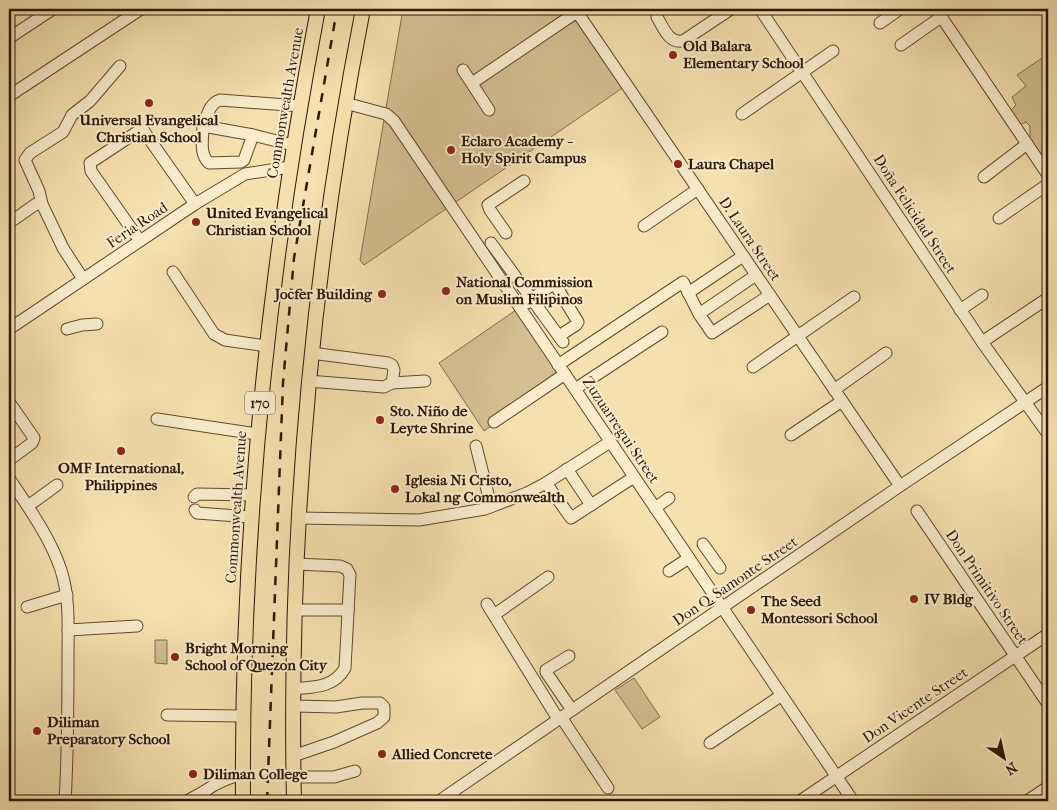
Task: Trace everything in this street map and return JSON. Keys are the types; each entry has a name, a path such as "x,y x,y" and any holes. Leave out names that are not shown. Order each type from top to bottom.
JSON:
{"main road":[{"name":"Commonwealth Avenue","path":"243,801 243,716 251,517 257,434 266,346 293,145 317,9"},
{"path":"294,801 294,610 298,518 308,381 325,235 345,103 363,9"}],"street":[{"path":"9,38 53,9"},
{"path":"9,96 140,9"},
{"path":"657,17 672,40 677,42 683,41 731,9"},
{"name":"Doña Felicidad Street","path":"760,9 960,310 1048,434"},
{"path":"880,23 900,9"},
{"path":"472,83 576,10"},
{"name":"D. Laura Street","path":"576,10 900,486"},
{"path":"901,45 939,13 1048,175"},
{"path":"742,114 833,51"},
{"path":"83,279 63,248 42,204 39,191 26,160 27,156 63,132 72,115 90,101 120,66"},
{"path":"463,70 489,110"},
{"path":"253,135 242,162 209,163 202,152 203,126 214,102 220,100 300,106"},
{"name":"Zuzuarregui Street","path":"345,103 390,116 853,801"},
{"path":"203,126 253,135 293,145"},
{"path":"140,241 91,171 90,164 140,130 143,130 195,204"},
{"path":"984,177 1027,144"},
{"name":"Feria Road","path":"9,329 195,204 245,174 290,167"},
{"path":"506,233 488,205 524,181"},
{"path":"1000,218 1048,184"},
{"path":"644,226 698,189"},
{"path":"9,223 36,204 42,204"},
{"path":"491,242 532,299 561,339 578,322 556,286 550,286 532,299 520,307"},
{"path":"494,422 562,369 686,287 743,256"},
{"path":"173,272 214,334 225,340 266,346"},
{"path":"699,314 756,275"},
{"path":"686,287 699,314 712,332 770,295"},
{"path":"960,310 982,295"},
{"path":"753,367 854,297"},
{"path":"982,342 1048,298"},
{"path":"67,329 97,324"},
{"path":"575,389 662,332"},
{"path":"311,353 388,363 392,365 394,370 392,383"},
{"path":"834,390 886,353"},
{"path":"308,381 384,387 392,383 425,381"},
{"name":"Don Q. Samonte Street","path":"439,801 1048,387"},
{"path":"790,435 842,401"},
{"path":"9,402 34,438 32,443 9,460"},
{"path":"157,419 257,434"},
{"path":"298,518 419,520 488,507 527,493 546,483 610,442"},
{"path":"476,446 488,507"},
{"path":"567,469 591,505"},
{"path":"546,483 571,518 634,477"},
{"path":"9,478 28,506 52,548 61,571 67,595 68,700 65,801"},
{"path":"28,506 57,485"},
{"path":"194,497 197,494 253,495"},
{"path":"655,508 669,498"},
{"path":"195,510 198,513 251,517"},
{"name":"Don Primitivo Street","path":"917,511 1048,704"},
{"path":"703,544 720,568"},
{"path":"669,571 688,558"},
{"path":"293,689 323,687 342,674 345,668 350,575 347,569 340,566 296,564"},
{"path":"494,615 548,577"},
{"path":"27,607 67,595"},
{"path":"487,604 560,718 608,788"},
{"path":"294,610 348,610"},
{"path":"68,630 137,626"},
{"name":"Don Vicente Street","path":"800,801 1048,634"},
{"path":"569,656 546,670 546,672 572,710"},
{"path":"710,743 776,699"},
{"path":"293,706 336,707 380,702 384,706 384,717 377,723 334,742 293,756"},
{"path":"167,716 243,716"},
{"path":"293,777 334,777 355,771"},
{"path":"187,801 204,796 226,778 243,774"},
{"path":"1027,801 1048,787"}],"shaded area":[{"path":"403,9 573,9 624,87 364,265 360,260"},
{"path":"1048,54 1048,167 1030,139 1030,126 1026,122 1020,125 1010,111 1016,105 1012,97 1026,86 1017,75"},
{"path":"516,310 561,379 484,431 439,363"},
{"path":"155,640 167,640 167,664 155,663"},
{"path":"634,678 660,717 642,729 615,690"}],"railway":[{"path":"267,801 283,383 294,258 337,9"}],"place":[{"name":"Old Balara Elementary School","path":"673,55"},
{"name":"Universal Evangelical Christian School","path":"149,103"},
{"name":"Eclaro Academy - Holy Spirit Campus","path":"451,150"},
{"name":"Laura Chapel","path":"678,164"},
{"name":"United Evangelical Christian School","path":"196,222"},
{"name":"National Commission on Muslim Filipinos","path":"446,291"},
{"name":"Jocfer Building","path":"382,294"},
{"name":"Sto. Niño de Leyte Shrine","path":"380,420"},
{"name":"OMF International, Philippines","path":"121,451"},
{"name":"Iglesia Ni Cristo, Lokal ng Commonwealth","path":"395,489"},
{"name":"IV Bldg","path":"914,599"},
{"name":"The Seed Montessori School","path":"751,610"},
{"name":"Bright Morning School of Quezon City","path":"175,657"},
{"name":"Diliman Preparatory School","path":"37,731"},
{"name":"Allied Concrete","path":"382,754"},
{"name":"Diliman College","path":"193,774"}]}
